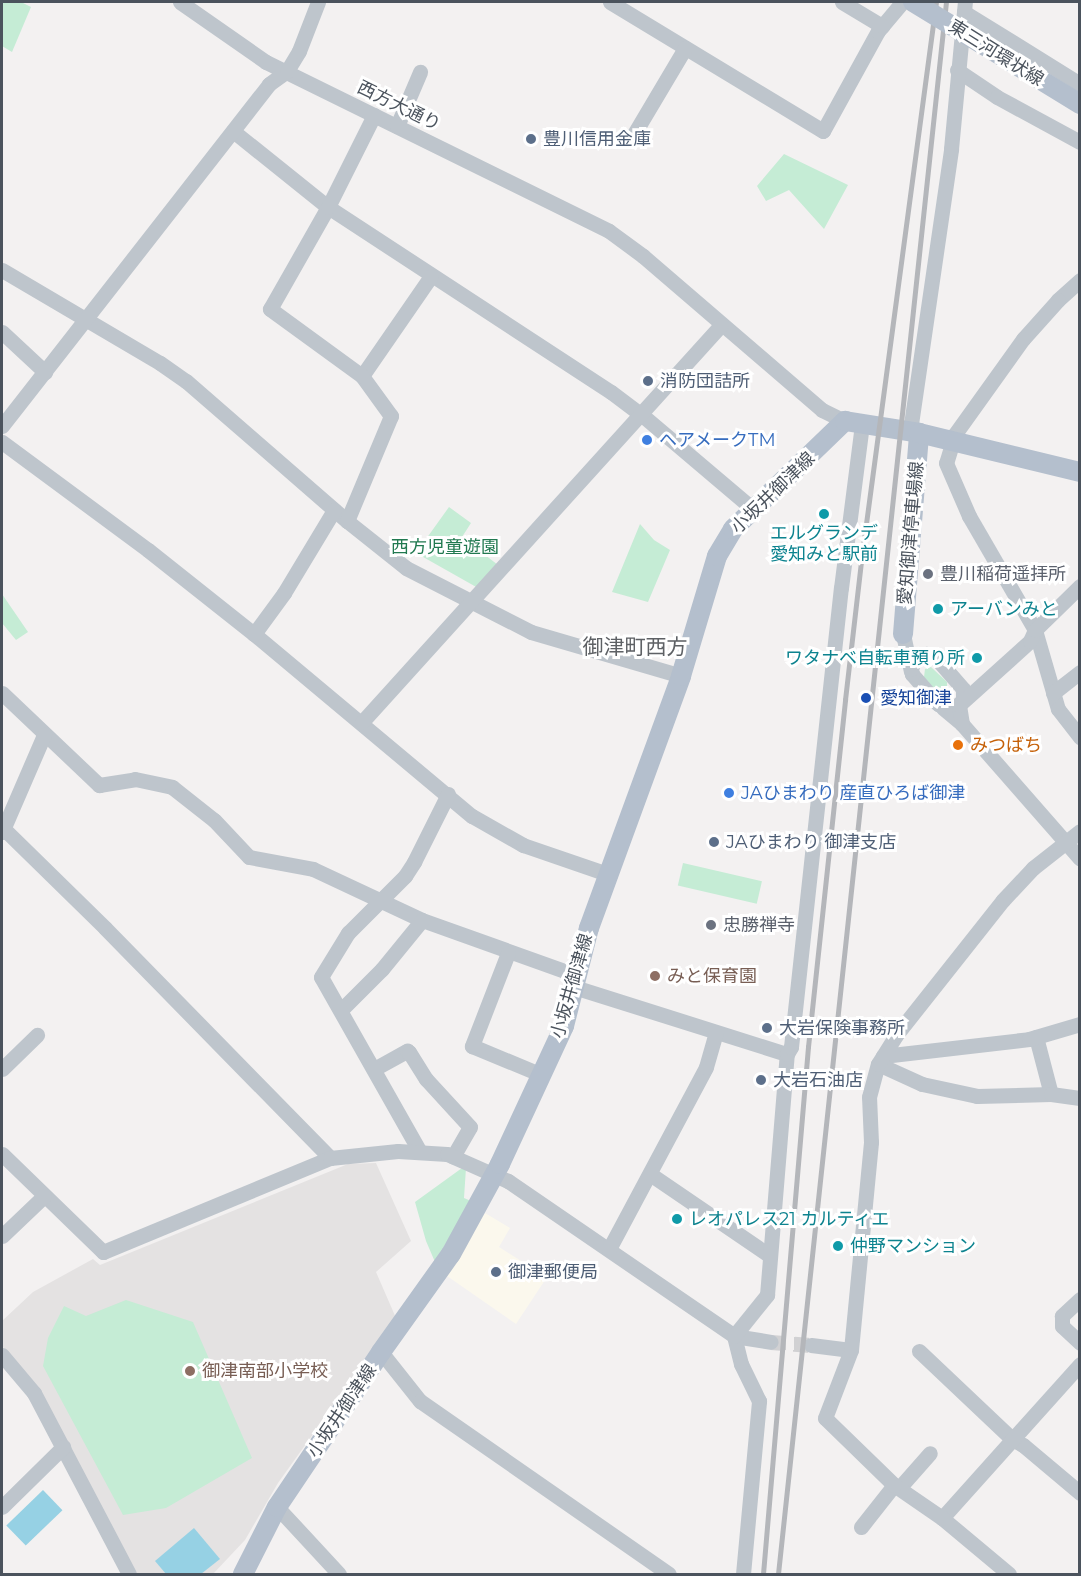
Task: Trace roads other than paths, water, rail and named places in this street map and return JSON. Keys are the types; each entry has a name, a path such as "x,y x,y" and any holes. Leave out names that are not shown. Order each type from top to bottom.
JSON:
{"main road":[{"name":"東三河環状線","path":"913,2 1080,104"},
{"path":"854,422 914,432 1080,472"},
{"name":"小坂井御津線","path":"243,1575 277,1507 381,1352 451,1254 495,1175 542,1075 564,1026 589,928 681,676 717,556 733,529 854,422"},
{"name":"愛知御津停車場線","path":"904,640 914,432"}],"street":[{"name":"西方大通り","path":"180,2 254,54 609,231 643,256 721,326 822,410 854,422"},
{"path":"2,426 274,78 287,71 298,51 318,2"},
{"path":"610,2 822,131 882,26 902,2"},
{"path":"842,2 882,26"},
{"path":"914,432 951,149 964,7 1080,84"},
{"path":"631,140 685,48"},
{"path":"957,70 997,97 1080,142"},
{"path":"397,126 420,72"},
{"path":"347,521 391,416 362,375 270,309 328,207 374,115"},
{"path":"233,131 328,207 642,415 754,510"},
{"path":"2,270 85,321 160,363 186,381 334,510 406,568 531,632 681,676"},
{"path":"362,375 431,276"},
{"path":"1080,280 1023,339 951,441 946,463 969,516 1035,630 1058,709 1080,737"},
{"path":"362,722 721,326"},
{"path":"2,332 45,372"},
{"path":"734,1336 767,1295 787,1054 791,1047 841,588 854,422"},
{"path":"2,442 148,550 254,634 472,816 523,845 610,875"},
{"path":"254,634 284,593 334,510"},
{"path":"962,724 959,705 966,688 1030,640 1035,630 1080,586"},
{"path":"904,640 937,658 966,688"},
{"path":"904,640 912,674 943,708 962,724 1080,859"},
{"path":"912,674 911,669 915,658 926,654"},
{"path":"1053,693 1080,672"},
{"path":"2,693 99,785 135,779 172,788 214,819 249,857 313,869 422,920 575,981 716,1033 787,1054"},
{"path":"943,708 948,709 959,705"},
{"path":"44,735 2,829 105,928 330,1158"},
{"path":"395,908 405,876 448,794"},
{"path":"1010,1575 942,1518 897,1486 825,1418 851,1350 871,1142 869,1097 880,1060 896,1035 1003,900 1033,868 1080,831"},
{"path":"405,876 348,933 321,976 420,1152"},
{"path":"342,1010 381,969 422,920"},
{"path":"508,953 472,1046 542,1075"},
{"path":"880,1060 1036,1037 1080,1024"},
{"path":"609,1249 706,1067 716,1033"},
{"path":"2,1069 37,1035"},
{"path":"1036,1037 1051,1094"},
{"path":"374,1069 409,1052 426,1079 470,1127 453,1156"},
{"path":"880,1060 922,1084 977,1096 1051,1094 1080,1098"},
{"path":"2,1154 103,1252 330,1158 420,1152 453,1156 508,1181 734,1336 771,1342"},
{"path":"650,1174 770,1256"},
{"path":"2,1236 44,1196"},
{"path":"1080,1299 1062,1316 1062,1326 1080,1343"},
{"path":"734,1336 741,1364 759,1401 742,1575"},
{"path":"811,1345 851,1350"},
{"path":"918,1351 1012,1439 1023,1445 1080,1493"},
{"path":"381,1352 420,1401 669,1575"},
{"path":"2,1356 34,1393 129,1575"},
{"path":"942,1518 1080,1364"},
{"path":"2,1507 63,1447"},
{"path":"861,1527 930,1453"},
{"path":"277,1507 339,1575"}],"water":[{"path":"43,1490 62,1510 26,1546 6,1525"},
{"path":"194,1528 220,1559 201,1574 166,1574 155,1561"}],"tunnel":[{"path":"771,1342 811,1345"}],"railway":[{"path":"763,1574 808,1047 845,700 861,561 936,2"},
{"path":"778,1574 946,2"}],"place":[{"name":"豊川信用金庫","path":"531,139"},
{"name":"消防団詰所","path":"648,381"},
{"name":"ヘアメークTM","path":"647,440"},
{"name":"エルグランデ 愛知みと駅前","path":"824,514"},
{"name":"豊川稲荷遥拝所","path":"928,574"},
{"name":"アーバンみと","path":"938,609"},
{"name":"ワタナベ自転車預り所","path":"977,658"},
{"name":"愛知御津","path":"866,698"},
{"name":"みつばち","path":"958,745"},
{"name":"JAひまわり 産直ひろば御津","path":"729,793"},
{"name":"JAひまわり 御津支店","path":"714,842"},
{"name":"忠勝禅寺","path":"711,925"},
{"name":"みと保育園","path":"655,976"},
{"name":"大岩保険事務所","path":"767,1028"},
{"name":"大岩石油店","path":"761,1080"},
{"name":"レオパレス21 カルティエ","path":"677,1219"},
{"name":"仲野マンション","path":"838,1246"},
{"name":"御津郵便局","path":"496,1272"},
{"name":"御津南部小学校","path":"190,1371"}],"district":[{"name":"御津町西方","path":"635,647"}],"park label":[{"name":"西方児童遊園","path":"445,547"}]}
